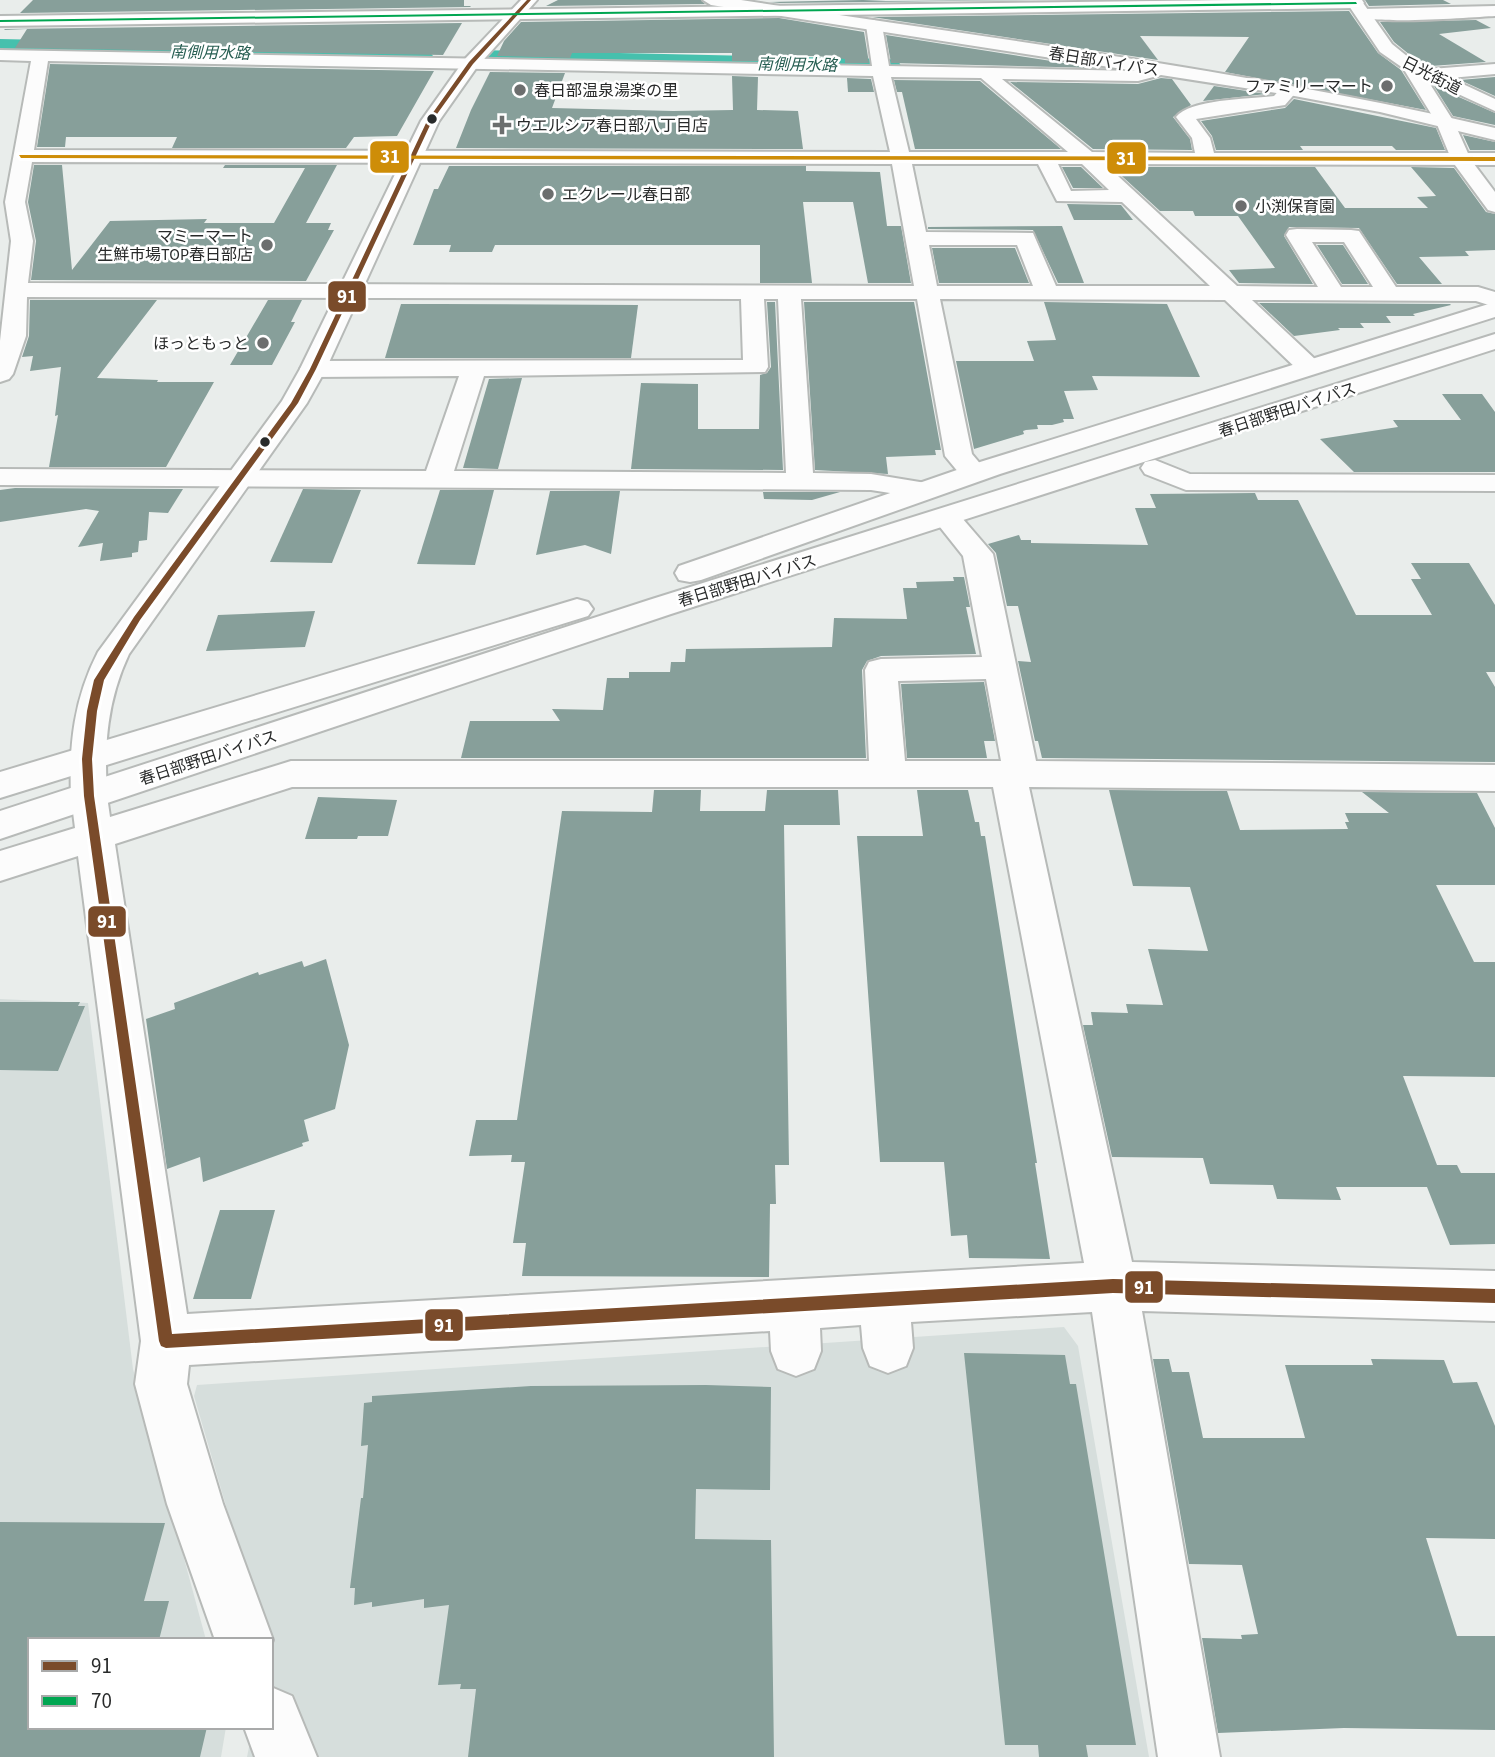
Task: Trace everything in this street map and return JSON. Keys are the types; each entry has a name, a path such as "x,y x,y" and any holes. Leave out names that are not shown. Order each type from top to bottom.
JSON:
{"main road":[{"path":"122,20 141,0"},
{"path":"228,19 243,0"},
{"path":"256,19 270,0"},
{"path":"465,20 477,0"},
{"name":"春日部バイパス","path":"711,0 1338,97 1495,134"},
{"path":"1452,0 1495,25"},
{"path":"0,21 82,8 122,20 465,20 521,8 788,12 895,5 1358,6 1495,11"},
{"name":"日光街道","path":"1358,6 1386,48 1410,65 1495,106"},
{"path":"243,1638 195,1504 161,1384 166,1341 90,797 92,711 99,680 114,652 241,479 294,403 313,369 435,113 455,59 521,8"},
{"path":"874,25 880,68 960,456 974,473"},
{"path":"0,55 455,59 1138,76 1159,70"},
{"path":"0,374 14,336 22,241 15,202 40,59 38,56"},
{"path":"1410,65 1445,122 1462,161 1495,206"},
{"path":"1427,74 1495,69"},
{"path":"985,73 1089,160 1308,366"},
{"path":"1206,160 1201,138 1185,117 1196,111 1279,101 1289,90"},
{"path":"21,156 901,160 1495,159"},
{"path":"1046,160 1064,197 1128,196"},
{"path":"1333,292 1297,235 1351,236 1389,293"},
{"path":"916,239 1025,239 1047,291"},
{"path":"16,290 1231,291 1478,294 1495,300"},
{"path":"313,369 756,367 752,291"},
{"path":"789,291 800,481"},
{"path":"659,584 1105,428 1495,309"},
{"name":"春日部野田バイパス","path":"0,785 90,797 659,584 1495,324"},
{"name":"春日部野田バイパス","path":"0,825 660,607 1495,341"},
{"path":"1189,1757 1113,1286 1015,774 1001,668 978,554 958,514 1155,468 1495,359"},
{"path":"437,480 474,368"},
{"path":"1155,468 1186,482 1495,483"},
{"path":"0,477 871,482 922,490"},
{"path":"888,774 881,670 1001,668"},
{"path":"0,866 90,797 291,774 1015,774 1495,778"},
{"path":"166,1341 795,1328 884,1299 1113,1286 1495,1296"},
{"path":"884,1299 888,1348"},
{"path":"273,1722 286,1757"}],"shaded area":[{"path":"0,999 88,1003 133,1369 205,1638 28,1638 28,1729 226,1729 221,1757 0,1757"},
{"path":"1064,1327 1078,1346 1149,1757 247,1757 253,1729 273,1729 273,1638 264,1638 194,1396 197,1385"}],"building":[{"path":"33,0 464,0 464,6 471,6 20,13"},
{"path":"558,0 701,0 705,4 546,6"},
{"path":"1032,0 769,2 886,1"},
{"path":"1365,0 1443,0 1451,4 1369,6"},
{"path":"1349,11 1378,53 1401,70 1426,110 1225,72 1249,37 1140,36 1158,60 872,17"},
{"path":"779,18 864,32 869,63 845,63 845,59 817,56 759,56 759,61 732,61 732,53 572,53 570,58 497,56 504,41 521,22"},
{"path":"1476,20 1491,28 1439,34 1486,62 1431,66 1415,59 1394,42 1380,22"},
{"path":"462,23 443,55 15,48 27,29 4,30 5,29"},
{"path":"886,35 1096,68 891,63"},
{"path":"50,64 434,71 397,136 354,137 346,148 172,148 177,137 66,137 65,147 37,147"},
{"path":"490,72 565,73 552,108 673,111 733,110 732,76 758,77 757,110 798,111 803,149 456,148"},
{"path":"1495,77 1495,96 1460,80"},
{"path":"847,78 871,79 874,92 848,92"},
{"path":"1161,78 1172,79 1191,105 1173,117 1190,139 1192,150 1093,149 1010,82 1138,84"},
{"path":"894,80 980,81 1061,149 915,149 902,92 897,92"},
{"path":"1214,86 1266,94 1203,101"},
{"path":"1434,86 1495,113 1495,125 1453,116"},
{"path":"1294,99 1436,128 1445,150 1396,150 1392,146 1300,146 1303,150 1216,150 1212,136 1201,121 1285,108"},
{"path":"1463,135 1495,142 1495,150 1470,150"},
{"path":"34,165 62,165 72,270 110,221 207,219 204,223 274,223 305,168 223,168 225,165 337,165 306,223 331,223 328,230 334,230 306,281 31,280 36,241 28,202"},
{"path":"449,166 806,166 806,171 880,172 887,226 901,226 911,283 868,283 853,202 803,202 812,283 760,283 760,245 495,245 492,252 449,252 451,245 413,245 434,189 438,189"},
{"path":"1062,167 1081,167 1103,188 1073,188"},
{"path":"1112,167 1315,167 1345,208 1428,208 1417,197 1436,196 1411,167 1454,168 1486,212 1495,214 1495,250 1465,251 1469,256 1419,257 1442,284 1397,284 1359,228 1289,227 1284,236 1313,284 1239,283 1229,270 1275,268 1238,216 1195,216 1193,211 1160,211"},
{"path":"1067,204 1121,205 1133,220 1074,220"},
{"path":"1062,226 1084,283 1058,283 1033,230 928,229 928,227"},
{"path":"1317,245 1343,245 1368,284 1342,284"},
{"path":"932,248 1015,248 1029,283 939,283"},
{"path":"30,300 157,300 97,378 214,382 166,467 49,467 58,415 55,416 61,367 30,371 33,356 22,357 29,336"},
{"name":"ほっともっと","path":"268,300 302,300 291,322 295,322 272,365 230,365"},
{"path":"767,302 775,302 783,470 631,469 641,383 698,384 698,429 759,429 760,375 767,373 771,367"},
{"path":"804,302 914,302 941,450 935,450 936,455 886,457 888,474 815,470"},
{"path":"1044,302 1167,304 1200,377 1092,376 1098,390 1064,391 1074,419 1063,419 1064,422 1052,425 1037,425 1038,429 1026,430 1023,431 1024,434 974,449 956,361 1034,361 1027,341 1056,340"},
{"path":"1259,303 1451,305 1413,314 1415,316 1386,316 1391,323 1360,323 1364,328 1338,328 1340,330 1294,336"},
{"path":"401,304 638,305 631,358 385,358"},
{"path":"522,378 498,469 463,468 489,379"},
{"path":"1442,394 1482,394 1495,412 1495,472 1354,472 1320,439 1398,427 1393,420 1461,420"},
{"path":"183,489 168,513 149,512 147,540 139,541 138,552 132,553 132,557 100,561 103,543 78,547 99,511 86,509 0,522 0,490"},
{"path":"303,489 361,490 332,563 270,562"},
{"path":"440,490 494,490 475,565 417,564"},
{"path":"550,491 620,491 611,554 585,545 536,555"},
{"path":"763,492 840,492 812,500 764,499"},
{"path":"1255,493 1258,500 1298,500 1356,615 1432,615 1411,579 1421,579 1411,563 1469,563 1495,605 1495,672 1486,672 1495,687 1495,762 1042,758 1038,741 1035,741 1018,661 1031,662 1018,606 1007,606 996,553 988,544 1019,535 1021,540 1031,540 1031,543 1148,545 1135,508 1156,508 1150,494"},
{"path":"953,577 964,577 970,607 966,607 976,654 881,656 867,661 862,670 866,758 461,758 470,721 560,721 552,709 603,710 607,678 629,678 629,672 670,672 671,662 685,662 686,649 832,647 834,618 907,619 903,588 917,588 916,582 954,581"},
{"path":"315,611 305,647 206,651 218,615"},
{"path":"984,682 995,741 984,741 987,758 907,758 901,684"},
{"path":"654,790 701,790 700,811 765,811 767,790 838,790 840,825 784,825 789,1165 775,1165 776,1204 770,1204 769,1277 522,1276 526,1243 513,1243 525,1162 511,1162 512,1155 469,1156 476,1120 517,1120 562,811 652,812"},
{"path":"917,790 968,790 975,822 979,822 981,836 985,836 1050,1259 969,1258 967,1235 951,1236 944,1162 880,1162 857,836 923,836"},
{"path":"1109,790 1227,791 1240,830 1348,829 1345,822 1349,822 1345,813 1389,813 1362,792 1477,793 1495,828 1495,885 1436,885 1474,962 1495,962 1495,1077 1403,1076 1437,1165 1457,1165 1461,1173 1495,1173 1495,1244 1450,1245 1427,1187 1336,1187 1341,1200 1277,1199 1273,1185 1210,1184 1203,1158 1112,1157 1083,1025 1093,1025 1091,1012 1128,1013 1126,1004 1163,1005 1148,949 1208,951 1190,887 1133,886"},
{"path":"318,797 397,800 388,836 305,839"},
{"path":"326,959 349,1045 335,1109 304,1120 309,1141 302,1143 303,1146 203,1182 200,1157 167,1169 146,1019 175,1009 174,1003 258,972 259,975 302,961 304,967"},
{"path":"0,1002 80,1002 78,1006 85,1006 58,1071 0,1070"},
{"path":"220,1210 275,1210 251,1299 193,1299"},
{"path":"964,1353 1065,1355 1070,1384 1076,1384 1136,1745 1086,1745 1088,1757 1039,1757 1038,1745 1005,1745"},
{"path":"1153,1359 1169,1359 1172,1372 1189,1372 1203,1438 1305,1438 1285,1365 1373,1365 1371,1359 1444,1360 1453,1383 1477,1382 1495,1426 1495,1539 1426,1538 1457,1636 1495,1636 1495,1730 1344,1728 1218,1733 1202,1638 1242,1639 1241,1635 1258,1634 1242,1565 1189,1564"},
{"path":"531,1386 771,1387 770,1490 696,1489 695,1539 771,1540 774,1757 468,1757 476,1689 460,1689 461,1684 438,1685 449,1605 424,1608 424,1599 372,1607 372,1602 354,1605 355,1588 350,1588 368,1445 361,1446 364,1403 372,1402 372,1396"},
{"path":"0,1522 165,1523 144,1601 169,1601 160,1638 28,1638 28,1729 207,1729 200,1757 0,1757"}],"waterway":[{"name":"南側用水路","path":"0,47 420,56"},
{"name":"南側用水路","path":"480,58 889,67"}],"transit line":[{"name":"91","path":"529,0 471,63 430,121 313,369 294,403 137,619 99,680 92,711 87,759 89,796 166,1341 1113,1286 1495,1296"},
{"name":"70","path":"0,21 1356,3"},
{"name":"31","path":"21,156 1495,159"}],"place":[{"name":"ファミリーマート","path":"1387,86"},
{"name":"春日部温泉湯楽の里","path":"520,90"},
{"name":"ウエルシア春日部八丁目店","path":"502,125"},
{"name":"エクレール春日部","path":"548,194"},
{"name":"小渕保育園","path":"1241,206"},
{"name":"マミーマート 生鮮市場TOP春日部店","path":"267,245"},
{"name":"ほっともっと","path":"263,343"}]}
